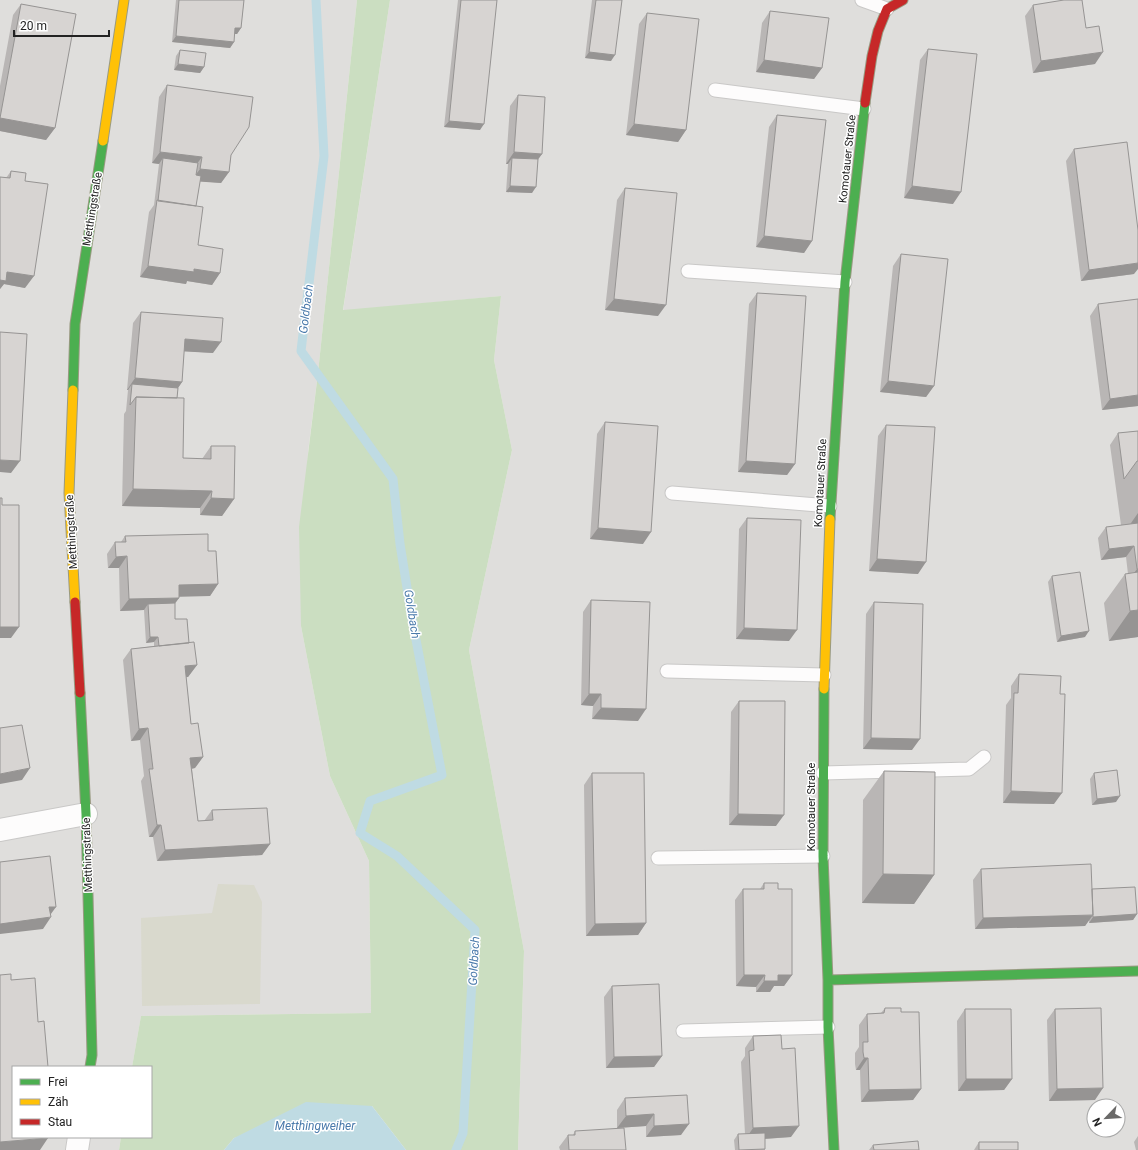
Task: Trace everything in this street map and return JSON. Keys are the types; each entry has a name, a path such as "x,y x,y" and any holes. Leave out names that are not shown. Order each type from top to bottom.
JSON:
{"street":[{"name":"Metthingstraße","path":"90,1066 92,1055 86,814 69,493 75,324 124,0"},
{"path":"887,9 903,0"},
{"name":"Komotauer Straße","path":"834,1150 828,1027 828,980 823,856 824,675 830,506 845,282 864,109 872,56 878,31 887,9"},
{"path":"0,830 86,814"},
{"path":"828,980 1138,971"},
{"path":"77,1150 79,1138"}],"lane":[{"path":"862,0 887,9"},
{"path":"715,90 864,109"},
{"path":"688,271 845,282"},
{"path":"672,493 830,506"},
{"path":"668,671 824,675"},
{"path":"823,773 969,769 984,757"},
{"path":"658,858 823,856"},
{"path":"683,1031 828,1027"}],"shaded area":[{"path":"0,0 357,0 318,373 308,452 301,626 330,776 369,861 371,1013 141,1016 132,1066 12,1066 12,1138 121,1138 119,1150 0,1150"},
{"path":"390,0 1138,0 1138,1150 518,1150 524,951 469,650 512,450 494,360 501,296 343,311"},
{"path":"218,884 254,885 262,902 260,1004 142,1006 141,918 212,913"}],"green space":[{"path":"357,0 390,0 343,310 501,296 494,360 512,450 469,650 524,951 518,1150 406,1150 372,1106 234,1138 224,1150 119,1150 121,1138 152,1138 152,1066 132,1066 141,1016 371,1013 369,861 330,776 301,626 299,527 318,373"}],"water":[{"name":"Metthingweiher","path":"306,1102 372,1106 406,1150 224,1150 234,1138"}],"building":[{"path":"179,0 244,0 241,28 235,28 234,42 176,36"},
{"path":"461,0 497,0 484,124 449,121"},
{"path":"596,0 622,0 615,55 589,52"},
{"path":"1064,0 1082,0 1086,28 1099,26 1103,52 1041,61 1033,5"},
{"path":"21,4 76,14 55,128 0,118"},
{"path":"770,11 829,18 822,68 764,60"},
{"path":"647,13 699,19 686,130 634,124"},
{"path":"928,49 977,54 961,192 912,186"},
{"path":"180,50 206,53 204,67 178,64"},
{"path":"167,85 253,97 249,127 231,155 229,172 200,169 202,157 160,152"},
{"path":"518,95 545,97 542,154 514,152"},
{"path":"777,115 826,120 812,241 764,236"},
{"path":"1127,142 1138,230 1138,263 1089,270 1074,149"},
{"path":"163,158 198,163 196,175 201,176 196,206 158,201"},
{"path":"512,158 538,159 536,187 510,186"},
{"path":"11,171 26,173 25,181 48,184 34,276 7,272 6,281 0,280 0,177 10,178"},
{"path":"625,188 677,193 666,305 614,299"},
{"path":"157,200 203,207 198,245 223,249 220,273 194,269 194,272 148,266"},
{"path":"901,254 948,259 934,386 888,381"},
{"path":"757,293 806,296 795,464 746,461"},
{"path":"1138,299 1138,395 1110,399 1098,304"},
{"path":"141,312 223,318 221,342 185,339 182,382 135,378"},
{"path":"0,332 27,334 20,461 0,460"},
{"path":"132,384 178,388 177,398 136,397 130,405"},
{"path":"136,397 184,398 183,458 211,459 211,446 235,446 234,499 211,498 212,491 133,489"},
{"path":"605,422 658,426 651,532 598,528"},
{"path":"886,425 935,427 926,562 877,559"},
{"path":"1138,431 1138,461 1124,479 1118,433"},
{"path":"0,498 2,498 2,505 19,505 19,627 0,627"},
{"path":"747,518 801,520 797,630 744,628"},
{"path":"1138,523 1137,569 1134,546 1109,549 1106,527"},
{"path":"208,534 208,551 216,551 218,584 179,585 179,598 129,599 127,556 116,557 115,542 126,542 125,536"},
{"path":"1080,572 1089,631 1061,636 1052,576"},
{"path":"1138,572 1138,610 1130,611 1125,574"},
{"path":"591,600 650,602 646,709 601,708 601,694 589,694"},
{"path":"874,602 923,604 920,739 871,738"},
{"path":"175,603 175,619 187,619 189,643 159,646 158,637 150,637 148,604"},
{"path":"194,642 197,665 185,666 191,724 198,723 203,757 190,758 198,821 213,820 212,810 267,808 270,844 165,850 161,825 157,825 149,769 153,769 148,728 139,729 131,649"},
{"path":"1019,674 1061,676 1060,694 1065,694 1062,793 1011,791 1014,693 1018,693"},
{"path":"739,701 785,701 784,815 738,814"},
{"path":"22,725 30,768 0,774 0,728"},
{"path":"1117,770 1120,796 1097,799 1094,773"},
{"path":"884,771 935,772 934,875 883,874"},
{"path":"592,773 644,773 646,923 595,924"},
{"path":"50,856 56,907 49,907 51,917 0,924 0,862"},
{"path":"1091,864 1093,915 983,918 981,869"},
{"path":"764,883 778,883 778,889 792,889 792,975 778,975 778,981 764,981 765,975 744,975 743,889 764,889"},
{"path":"1135,887 1137,914 1093,917 1092,889"},
{"path":"11,974 11,980 35,978 38,1022 44,1021 48,1066 12,1066 12,1138 48,1138 0,1142 0,975"},
{"path":"659,984 662,1056 614,1057 612,986"},
{"path":"885,1008 901,1008 901,1012 919,1012 921,1089 869,1090 868,1058 864,1058 863,1052 863,1042 868,1042 867,1014 884,1013"},
{"path":"1101,1008 1103,1088 1057,1089 1055,1009"},
{"path":"965,1009 1011,1009 1012,1079 966,1079"},
{"path":"781,1035 782,1049 795,1048 799,1126 753,1128 749,1051 754,1050 753,1036"},
{"path":"687,1095 689,1124 654,1126 654,1114 626,1116 625,1098"},
{"path":"624,1128 626,1150 569,1150 568,1135 575,1135 575,1131"},
{"path":"765,1133 765,1149 739,1150 738,1134"},
{"path":"918,1141 919,1150 874,1150 873,1145"},
{"path":"979,1142 1018,1142 1018,1150 979,1150"}],"waterway":[{"name":"Goldbach","path":"316,0 324,156 301,351 393,479 400,544 412,619 442,775 370,801 360,833 397,856 475,930 463,1133 456,1150"}],"traffic: fast":[{"path":"830,519 845,282 865,103"},
{"path":"73,390 75,324 103,141"},
{"path":"824,689 823,856 828,980 828,1027 834,1150"},
{"path":"80,693 86,814 92,1055 90,1066"},
{"path":"828,980 1138,971"}],"traffic: slow":[{"path":"103,141 124,0"},
{"path":"73,390 69,493 75,602"},
{"path":"824,689 830,519"}],"traffic: jam":[{"path":"865,103 872,56 878,31 887,9 903,0"},
{"path":"75,602 80,693"}]}
